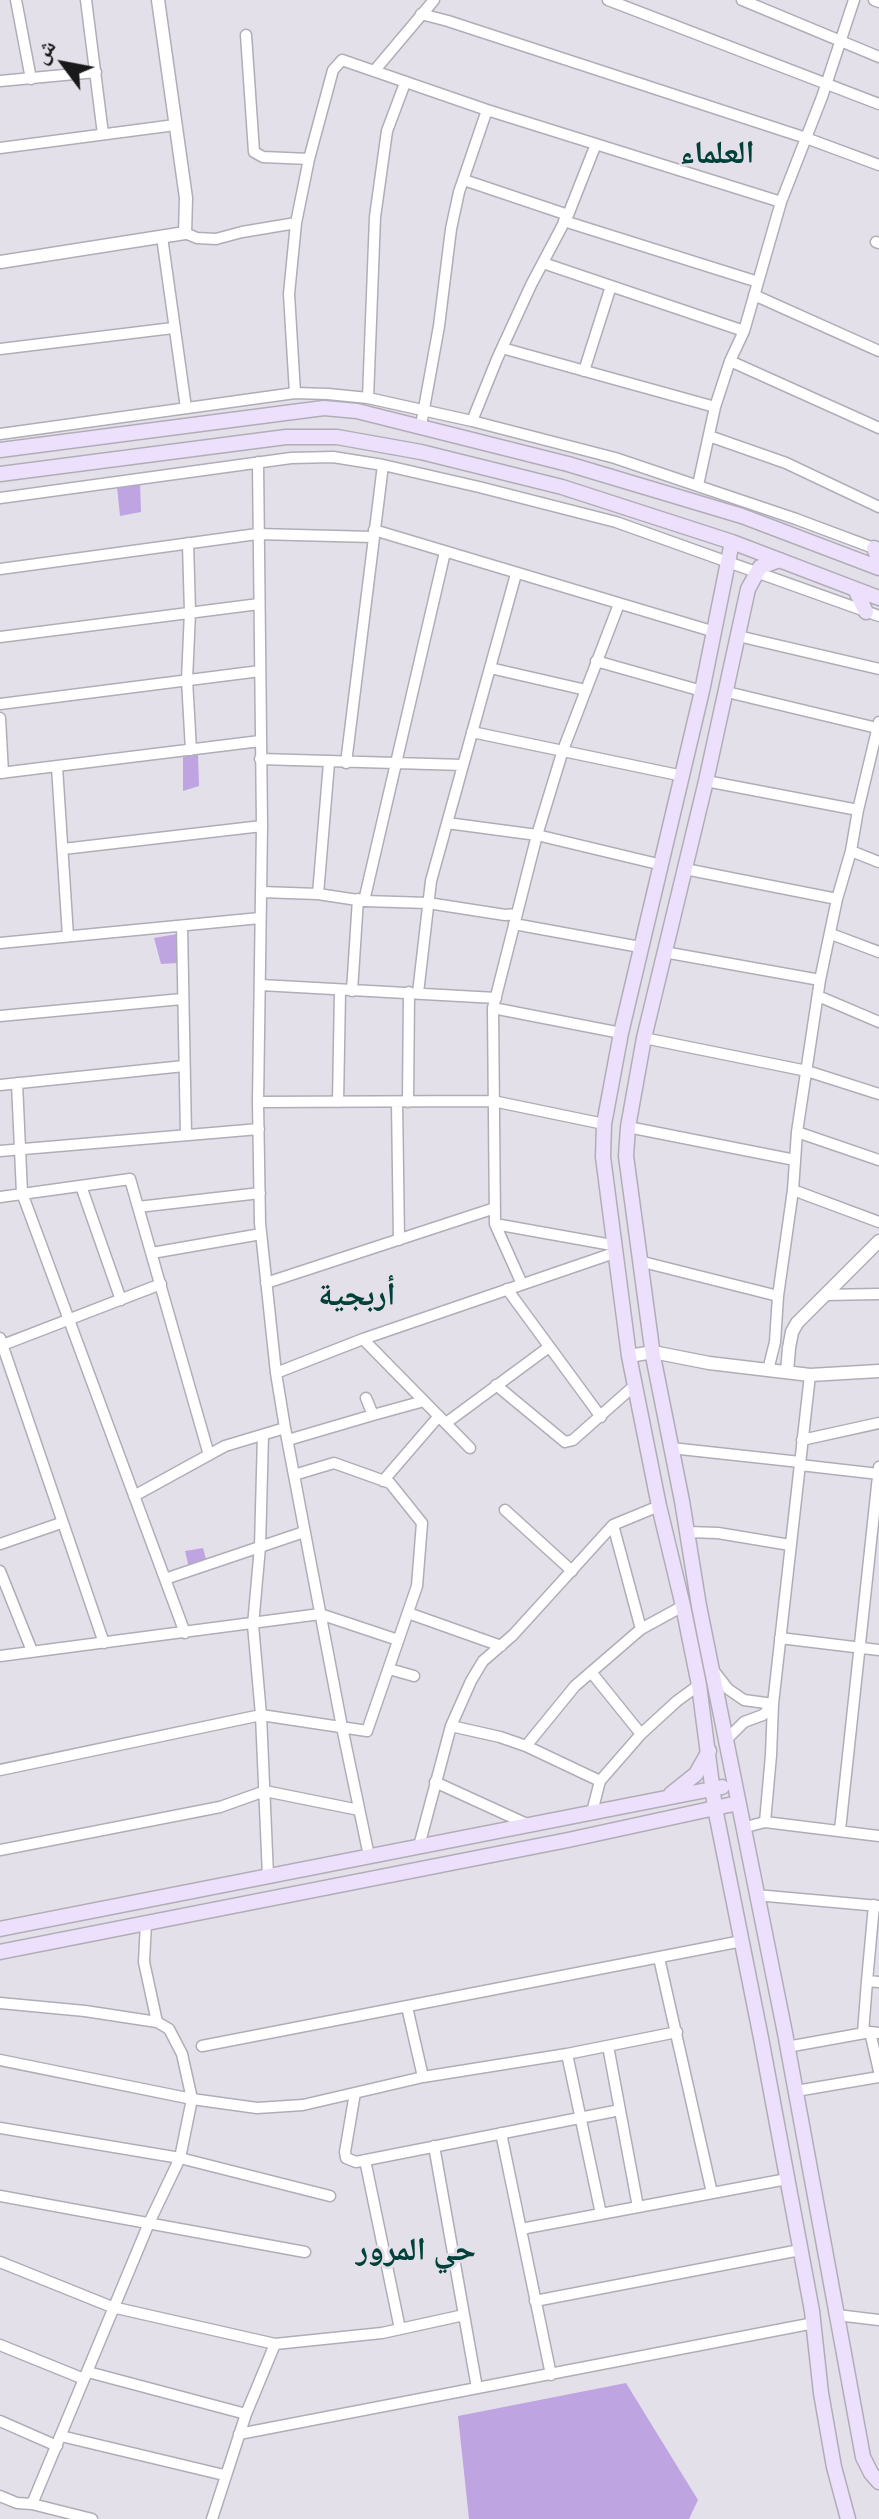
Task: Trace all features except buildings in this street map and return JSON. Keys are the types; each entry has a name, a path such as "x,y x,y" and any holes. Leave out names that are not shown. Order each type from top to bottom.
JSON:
{"main road":[{"path":"0,450 324,408 422,418 742,516 879,568"},
{"path":"0,474 286,437 337,437 421,452 562,487 732,542 879,598"},
{"path":"732,542 683,776 621,1033 604,1124 603,1157 629,1356 699,1685 715,1808 814,2323 821,2393 834,2467 848,2519"},
{"path":"780,560 756,572 748,589 727,692 644,1038 626,1156 653,1352 742,1828 796,2091 863,2457 879,2482"},
{"path":"855,589 873,614"},
{"path":"718,616 741,620"},
{"path":"663,1799 696,1774 709,1750"},
{"path":"0,1929 734,1785"},
{"path":"0,1952 738,1803"},
{"path":"624,1806 628,1827"},
{"path":"677,1817 704,1818 716,1830 724,1851"},
{"path":"274,1875 271,1887 277,1895 283,1896"},
{"path":"230,1884 237,1884 243,1892 241,1902 236,1906"},
{"path":"761,2038 787,2047"}],"street":[{"path":"16,0 31,79"},
{"path":"86,0 103,134"},
{"path":"158,0 186,198 185,233"},
{"path":"375,70 434,0"},
{"path":"608,0 879,104"},
{"path":"742,0 879,57"},
{"path":"698,485 715,407 744,331 781,202 854,0"},
{"path":"421,14 806,138 879,165"},
{"path":"246,35 254,152 263,157 309,159"},
{"path":"295,393 289,294 296,223 309,159 333,70 342,60 487,110 781,202"},
{"path":"0,81 96,72"},
{"path":"368,398 375,217 387,131 405,83"},
{"path":"422,418 439,326 451,229 487,110"},
{"path":"0,148 175,125"},
{"path":"472,421 502,348 566,218 596,144"},
{"path":"464,180 566,218 758,282"},
{"path":"0,262 185,233 197,238 216,239 296,223"},
{"path":"162,237 186,408"},
{"path":"543,263 744,331"},
{"path":"584,371 611,286"},
{"path":"754,295 879,351"},
{"path":"0,349 173,328"},
{"path":"502,348 715,407"},
{"path":"730,361 879,428"},
{"path":"0,434 295,393 368,398 422,418 472,421 615,458 698,485 877,553"},
{"path":"113,418 115,435"},
{"path":"709,436 786,463 879,507"},
{"path":"0,498 320,456 383,465 616,522 873,614"},
{"path":"258,462 262,826 258,1102 261,1234 286,1434 369,1856"},
{"path":"346,763 383,465"},
{"path":"0,569 257,534 374,533 715,632"},
{"path":"188,543 190,612 187,680 191,750"},
{"path":"352,991 361,900 445,552"},
{"path":"399,1240 403,1102 413,992 431,881 516,574"},
{"path":"0,637 259,604"},
{"path":"522,1284 495,1224 494,1003 537,835 563,750 619,604"},
{"path":"738,636 879,669"},
{"path":"596,661 702,691"},
{"path":"490,668 586,690"},
{"path":"0,704 260,671"},
{"path":"727,692 878,725 820,980 797,1132 775,1342 768,1370"},
{"path":"0,718 1,773 260,741"},
{"path":"472,732 683,776"},
{"path":"260,759 463,765"},
{"path":"318,894 329,763"},
{"path":"57,767 68,936"},
{"path":"866,780 879,785"},
{"path":"706,781 858,810"},
{"path":"447,823 537,835 662,865"},
{"path":"63,849 262,826"},
{"path":"851,851 879,862"},
{"path":"685,869 837,899"},
{"path":"261,892 428,903 505,915 640,947"},
{"path":"0,943 260,918"},
{"path":"182,926 186,1135"},
{"path":"831,934 879,952"},
{"path":"664,952 820,980"},
{"path":"261,985 413,992 494,1003 621,1033"},
{"path":"338,1102 340,991"},
{"path":"818,996 879,1022"},
{"path":"0,1016 182,999"},
{"path":"644,1038 807,1071 879,1094"},
{"path":"0,1085 184,1066"},
{"path":"17,1083 22,1193 185,1633"},
{"path":"258,1102 493,1101 604,1124"},
{"path":"628,1127 795,1160"},
{"path":"0,1151 259,1129"},
{"path":"797,1132 879,1160"},
{"path":"0,1197 130,1179 209,1455"},
{"path":"81,1186 121,1300"},
{"path":"793,1190 879,1222"},
{"path":"138,1207 260,1193"},
{"path":"266,1283 495,1208"},
{"path":"495,1224 613,1249"},
{"path":"152,1253 261,1234"},
{"path":"787,1372 792,1332 797,1323 879,1241"},
{"path":"276,1373 613,1249"},
{"path":"639,1261 778,1296"},
{"path":"104,1643 1,1343 70,1321 161,1284"},
{"path":"507,1289 601,1417"},
{"path":"824,1295 879,1294"},
{"path":"363,1339 470,1448"},
{"path":"383,1481 443,1420 549,1347"},
{"path":"629,1356 653,1352 709,1363 810,1375 879,1371"},
{"path":"765,1822 773,1704 810,1375"},
{"path":"496,1385 565,1442 573,1440 635,1385"},
{"path":"366,1398 373,1415"},
{"path":"134,1496 225,1446 263,1435 286,1434 373,1415 424,1401"},
{"path":"802,1440 879,1423"},
{"path":"263,1435 260,1547 253,1625 274,1875"},
{"path":"671,1448 879,1474"},
{"path":"0,1770 261,1715 367,1731 417,1586 422,1523 390,1483 334,1463 294,1475"},
{"path":"840,1830 879,1467"},
{"path":"419,1846 451,1726 483,1661 513,1635 613,1525 659,1506"},
{"path":"505,1510 572,1571"},
{"path":"0,1544 61,1523"},
{"path":"613,1525 641,1629"},
{"path":"165,1579 304,1532"},
{"path":"687,1532 718,1533 790,1545"},
{"path":"0,1571 32,1651"},
{"path":"526,1746 575,1686 641,1629 683,1606"},
{"path":"408,1613 501,1646"},
{"path":"0,1656 320,1614 398,1640"},
{"path":"780,1638 879,1650"},
{"path":"389,1669 414,1676"},
{"path":"713,1671 728,1689 744,1700 773,1704"},
{"path":"591,1672 641,1734"},
{"path":"592,1812 600,1781 641,1734 699,1685"},
{"path":"726,1740 744,1722 763,1715 773,1704"},
{"path":"451,1726 526,1746 600,1781"},
{"path":"435,1782 529,1825"},
{"path":"0,1850 220,1807 265,1791 359,1810"},
{"path":"742,1828 765,1822 879,1836"},
{"path":"756,1895 877,1906 871,2032 879,2074 796,2091"},
{"path":"146,1923 144,1962 157,2022"},
{"path":"202,2046 742,1941"},
{"path":"659,1958 712,2193"},
{"path":"0,2003 157,2022 169,2029 182,2054 192,2099 180,2158 149,2223 32,2504"},
{"path":"407,2007 423,2077"},
{"path":"0,2060 192,2099 257,2108 303,2105 423,2077 567,2054 677,2032"},
{"path":"787,2047 871,2032"},
{"path":"608,2046 638,2207"},
{"path":"567,2054 601,2214"},
{"path":"355,2093 346,2158 356,2162 620,2110"},
{"path":"0,2128 180,2158 330,2196"},
{"path":"501,2133 551,2375"},
{"path":"434,2146 477,2388"},
{"path":"365,2160 400,2329"},
{"path":"521,2229 787,2179"},
{"path":"0,2196 305,2252"},
{"path":"535,2301 800,2250"},
{"path":"0,2262 114,2308 275,2344 400,2329 464,2315"},
{"path":"837,2315 879,2320"},
{"path":"239,2434 814,2323"},
{"path":"212,2519 224,2475 275,2344"},
{"path":"0,2345 86,2376 246,2414"},
{"path":"0,2421 59,2441 224,2475"},
{"path":"0,2496 17,2503 92,2519"}],"shaded area":[{"path":"140,482 141,512 120,516 117,487"},
{"path":"198,753 199,786 183,791 183,756"},
{"path":"177,934 178,963 161,964 154,938"},
{"path":"203,1548 206,1559 189,1568 185,1551"},
{"path":"626,2383 698,2500 689,2519 469,2519 458,2416"}],"district":[{"name":"العلماء","path":"717,154"},
{"name":"أربجية","path":"357,1296"},
{"name":"حي المرور","path":"416,2251"}]}
